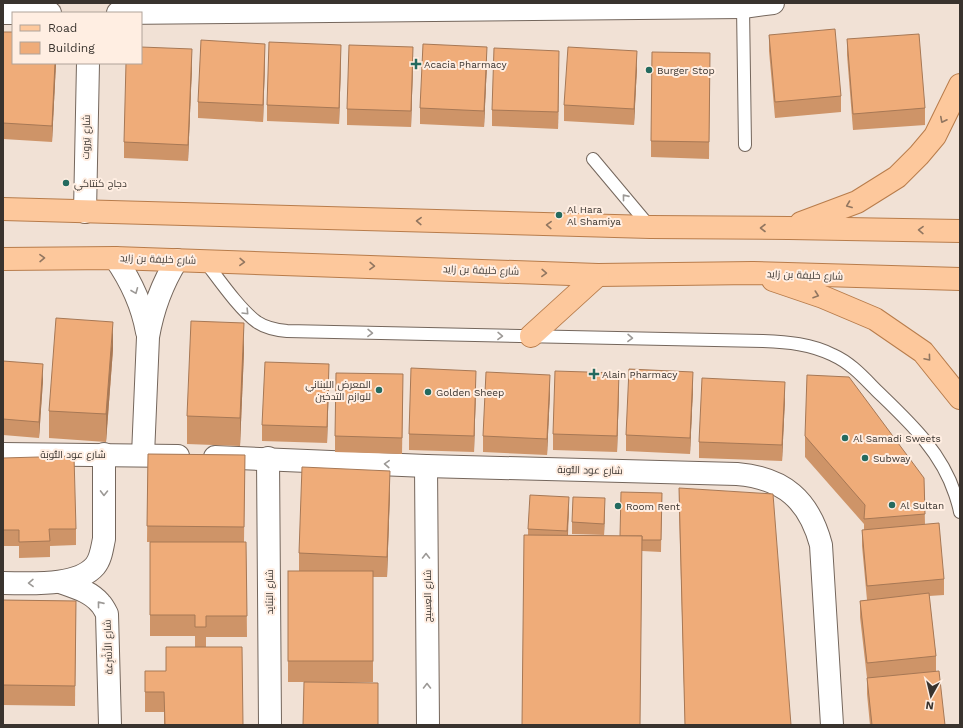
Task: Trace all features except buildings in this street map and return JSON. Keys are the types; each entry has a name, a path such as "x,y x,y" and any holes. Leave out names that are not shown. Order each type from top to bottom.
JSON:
{"main road":[{"path":"790,228 857,202 897,177 935,136 960,85"},
{"path":"3,209 650,227 960,231"},
{"name":"شارع خليفة بن زايد","path":"3,259 115,258 204,260 598,275 753,273 960,279"},
{"path":"753,273 823,298 874,319 923,352 960,398"},
{"path":"531,336 598,275"}],"street":[{"path":"142,12 268,7 743,6 773,3"},
{"name":"شارع بَيروت","path":"85,212 88,64"},
{"path":"115,258 134,287 145,320 148,337"},
{"path":"143,455 148,337 154,309 161,289 177,260"},
{"name":"شارع عود التُّوبَة","path":"3,454 104,454 268,458 426,466 737,474 755,476 771,481 787,490 800,501 810,514 822,545 832,725"},
{"path":"3,583 60,582 86,574 97,565 102,552 104,539 104,454"},
{"name":"شارع البَنَايِد","path":"268,458 270,725"},
{"name":"شارع العِسِيج","path":"426,466 428,725"},
{"name":"شارع الأَشْرِعَة","path":"60,582 90,594 101,603 107,614 110,725"}],"lane":[{"path":"743,6 745,145"},
{"path":"594,159 650,227"},
{"path":"204,260 246,313 258,323 272,329 287,331 763,341 801,344 818,348 850,365 918,431 936,454 950,481 960,512"}],"place":[{"name":"Acacia Pharmacy","path":"416,64"},
{"name":"Burger Stop","path":"649,70"},
{"name":"دجاج كنتاكي","path":"66,183"},
{"name":"Al Hara Al Shamiya","path":"559,215"},
{"name":"Alain Pharmacy","path":"594,374"},
{"name":"المعرض اللبناني للوازم التدخين","path":"379,390"},
{"name":"Golden Sheep","path":"428,392"},
{"name":"Al Samadi Sweets","path":"845,438"},
{"name":"Subway","path":"865,458"},
{"name":"Al Sultan","path":"892,505"},
{"name":"Room Rent","path":"618,506"}]}
